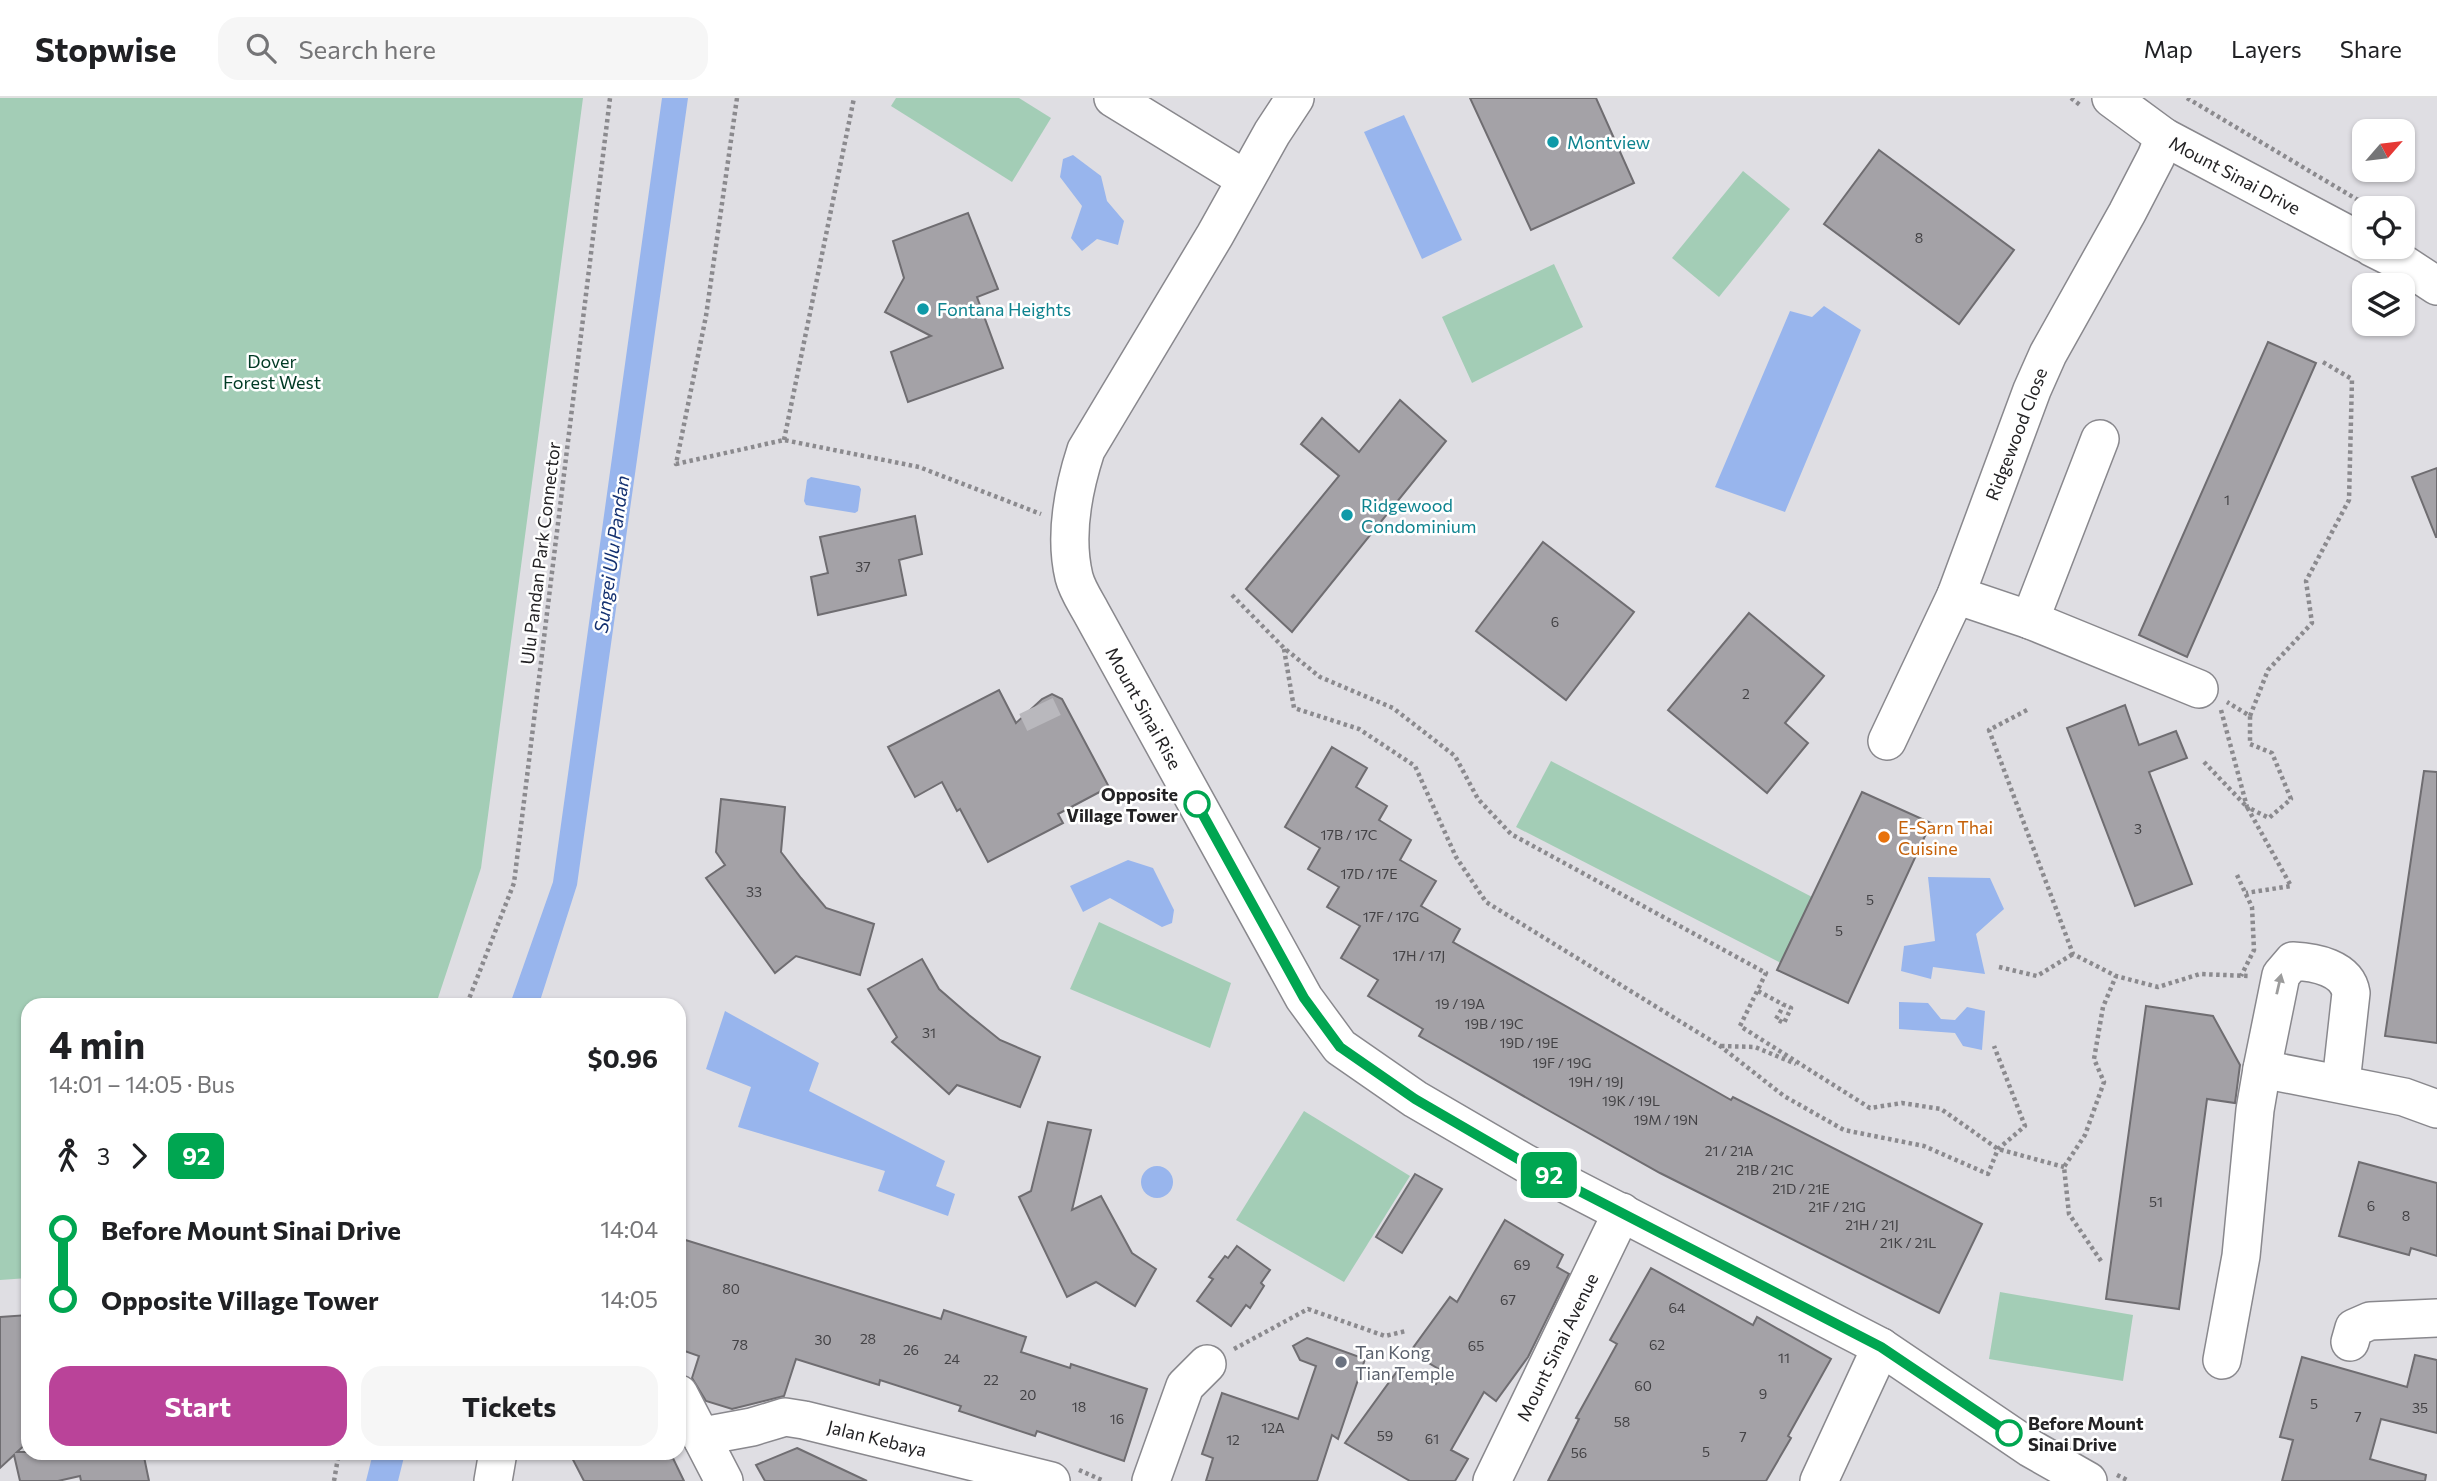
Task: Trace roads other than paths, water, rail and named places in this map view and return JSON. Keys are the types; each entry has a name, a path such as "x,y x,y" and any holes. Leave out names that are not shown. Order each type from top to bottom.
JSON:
{"street":[{"path":"1113,98 1245,179"},
{"name":"Mount Sinai Rise","path":"1296,98 1245,179 1215,235 1086,450 1074,486 1070,555 1075,579 1172,785 1304,998 1340,1047 1415,1099 1525,1163 1881,1347 2030,1448 2098,1475"},
{"name":"Mount Sinai Drive","path":"2111,98 2164,137 2352,237"},
{"name":"Ridgewood Close","path":"1887,741 1956,595 2048,354 2127,213 2164,137"},
{"path":"2395,259 2437,286"},
{"path":"2030,620 2099,439"},
{"path":"1956,595 2030,620 2208,692"},
{"path":"2222,1360 2241,1256 2255,1110 2262,1069 2281,975 2293,961 2332,970 2343,975 2349,982 2351,993 2341,1083"},
{"path":"2262,1069 2341,1083 2421,1103 2423,1083 2437,1080"},
{"name":"Mount Sinai Avenue","path":"1492,1481 1622,1212"},
{"path":"2350,1342 2354,1328 2370,1321 2437,1318"},
{"path":"1819,1481 1881,1347"},
{"path":"1150,1481 1185,1386 1207,1364"},
{"path":"686,1407 724,1481"},
{"name":"Jalan Kebaya","path":"703,1440 714,1434 786,1417 804,1419 1051,1481"},
{"path":"493,1481 497,1460"}],"water":[{"name":"Sungei Ulu Pandan","path":"662,98 688,98 577,885 541,998 512,998 553,882"},
{"path":"1404,115 1462,240 1422,259 1364,132"},
{"path":"1073,155 1101,176 1107,201 1124,221 1118,245 1097,239 1082,251 1071,238 1082,206 1060,177 1063,159"},
{"path":"1824,306 1861,330 1785,512 1715,487 1790,311 1812,317"},
{"path":"811,477 859,486 861,489 858,511 855,513 806,505 804,501 807,480"},
{"path":"1128,860 1153,868 1174,910 1172,923 1162,927 1110,898 1083,912 1070,886"},
{"path":"1928,877 1990,878 2004,909 1976,934 1985,974 1933,967 1931,979 1901,971 1904,946 1935,941"},
{"path":"1899,1002 1928,1003 1941,1019 1955,1020 1967,1007 1985,1011 1982,1050 1963,1046 1955,1033 1899,1029"},
{"path":"725,1011 819,1063 809,1091 945,1161 936,1186 955,1194 948,1216 878,1191 885,1171 738,1127 751,1087 706,1069"},
{"path":"1157,1166 1169,1170 1173,1182 1169,1194 1157,1198 1145,1194 1141,1182 1145,1170"},
{"path":"371,1460 403,1460 398,1481 366,1481"}],"tunnel":[{"path":"1036,706 1044,723"}],"place":[{"name":"Montview","path":"1553,142"},
{"name":"Fontana Heights","path":"923,309"},
{"name":"Ridgewood Condominium","path":"1347,515"},
{"name":"Opposite Village Tower","path":"1197,804"},
{"name":"E-Sarn Thai Cuisine","path":"1884,837"},
{"name":"Tan Kong Tian Temple","path":"1341,1362"},
{"name":"Before Mount Sinai Drive","path":"2009,1433"}],"park label":[{"name":"Dover Forest West","path":"272,371"}]}
